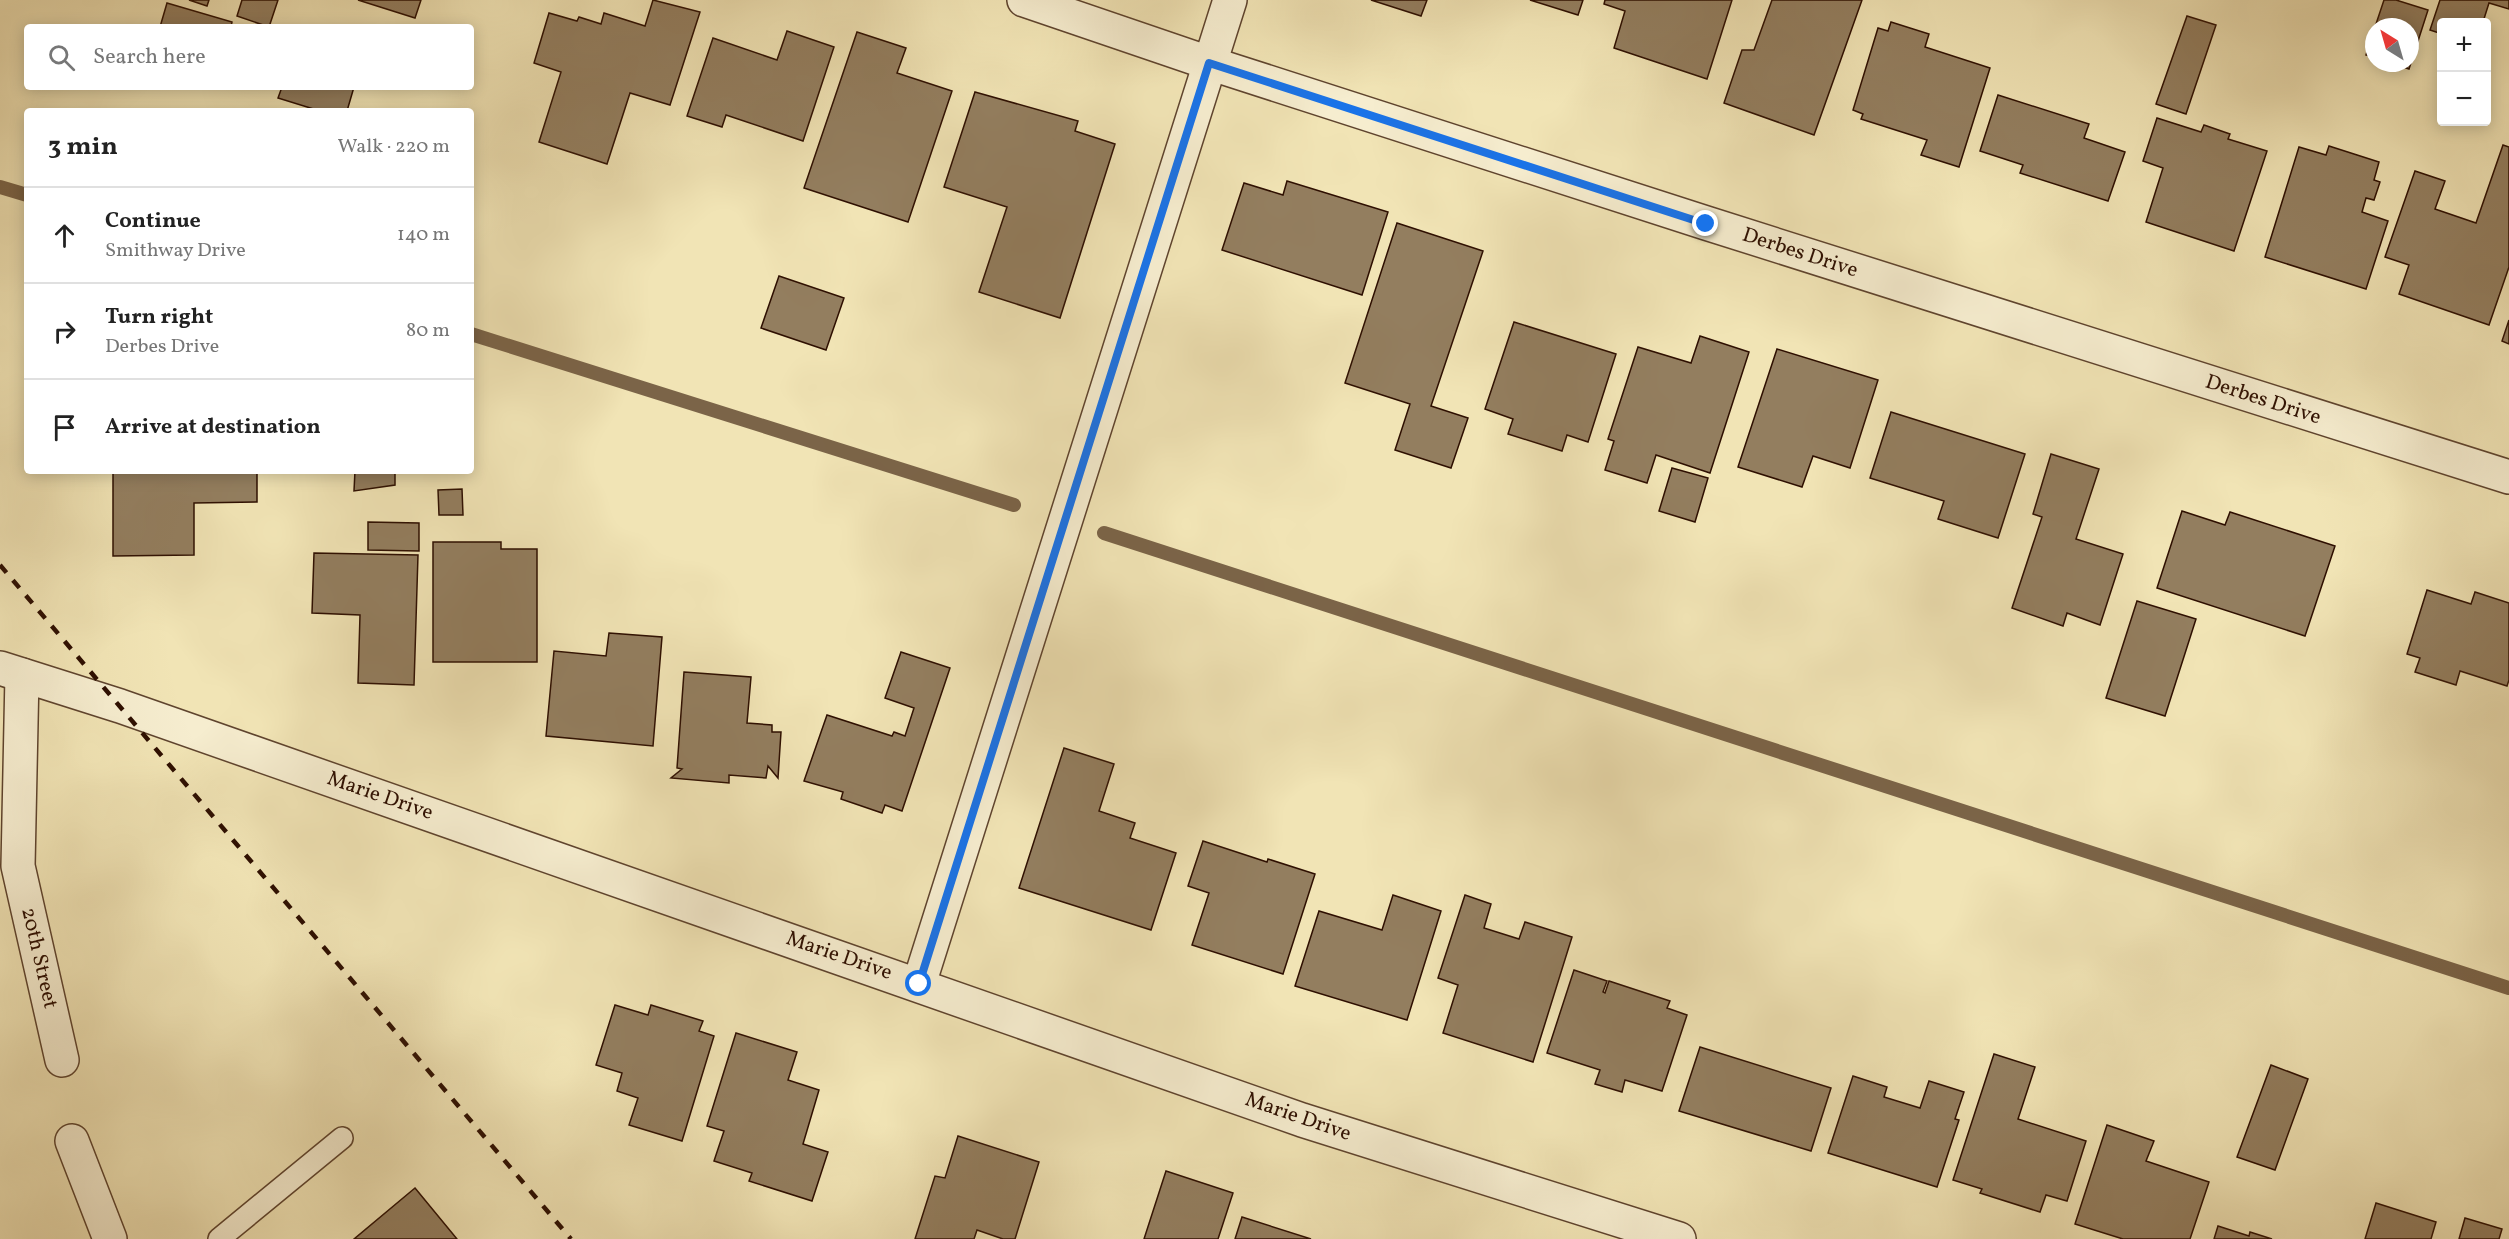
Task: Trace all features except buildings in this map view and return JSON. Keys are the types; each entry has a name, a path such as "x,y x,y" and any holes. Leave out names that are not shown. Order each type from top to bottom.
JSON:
{"street":[{"name":"Derbes Drive","path":"1024,0 1209,63 1695,220 2509,477"},
{"path":"919,984 1230,0"},
{"name":"Marie Drive","path":"11,672 120,706 1302,1119 1679,1239"},
{"name":"20th Street","path":"11,672 18,866 62,1060"},
{"path":"72,1141 110,1239"}],"lane":[{"path":"219,1239 342,1138"}],"waterway":[{"path":"0,187 24,194"},
{"path":"474,335 1014,505"},
{"path":"1104,533 2509,988"}],"railway":[{"path":"0,565 571,1239"}],"route":[{"path":"919,984 1209,63 1706,224"}]}
